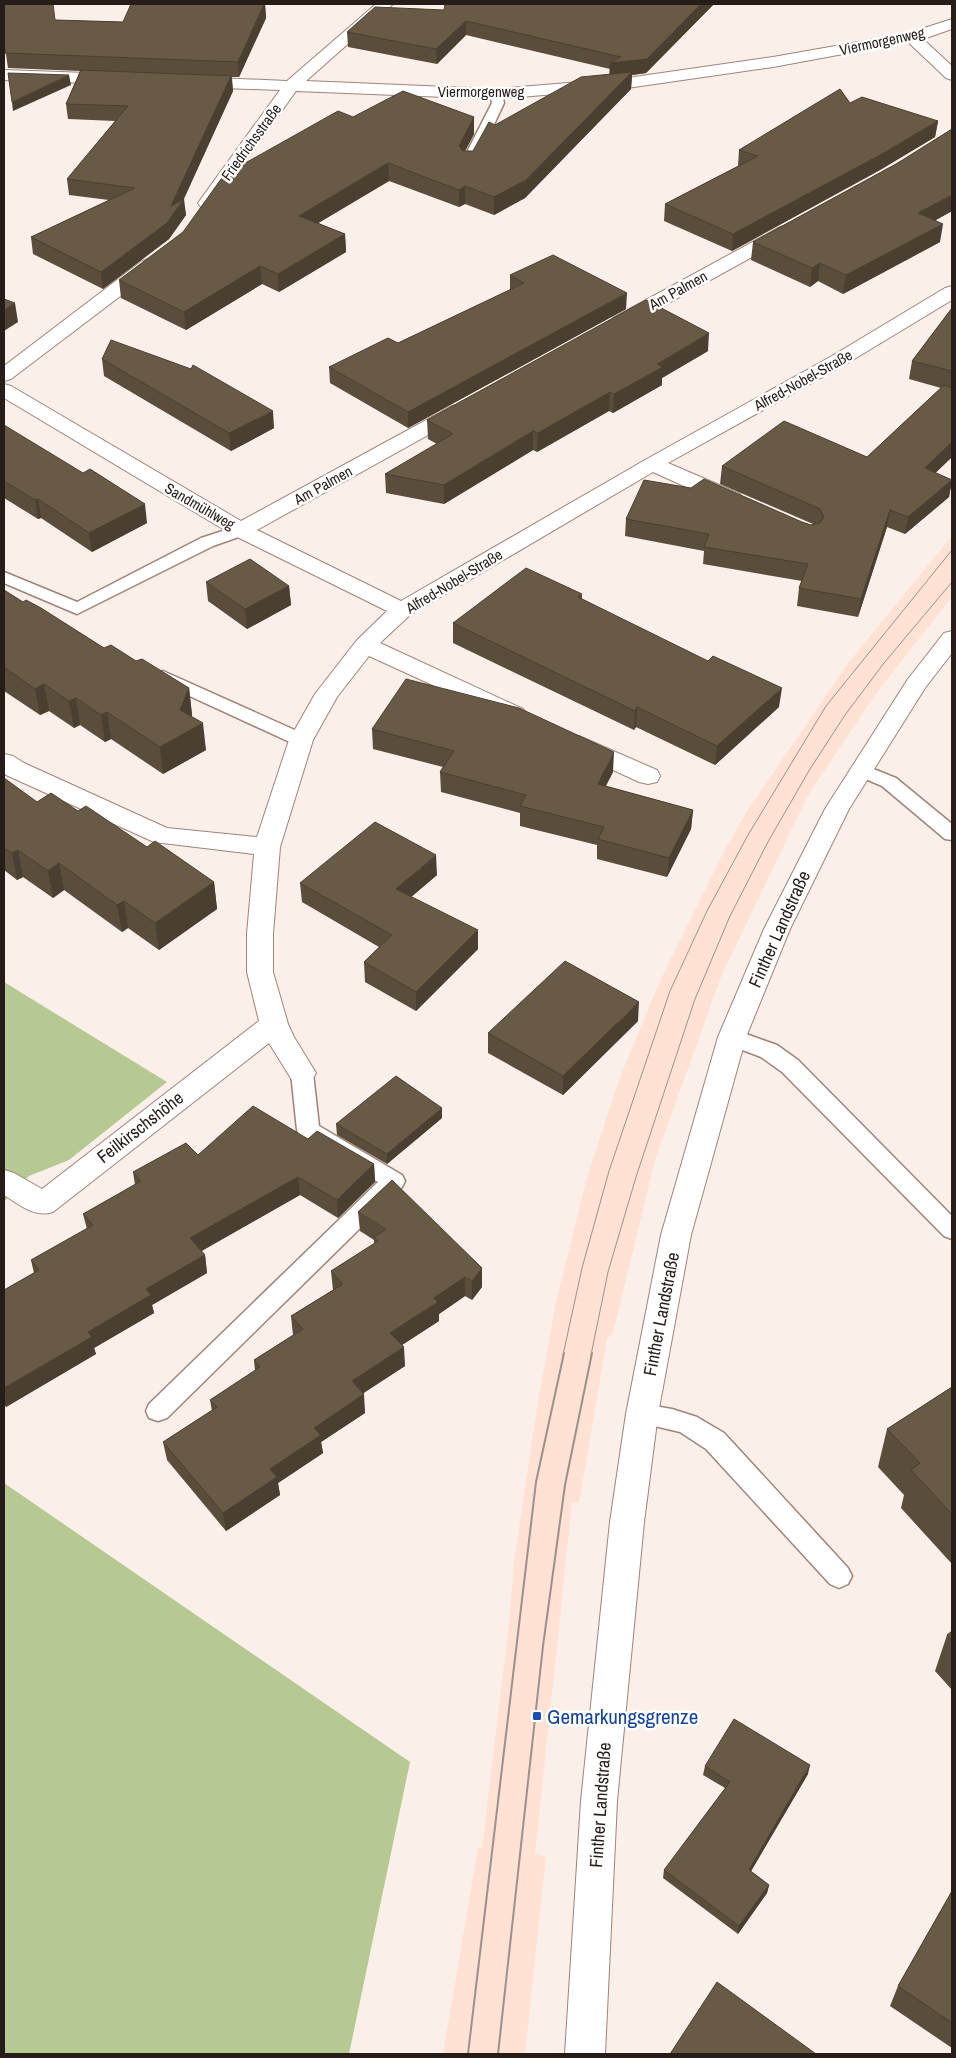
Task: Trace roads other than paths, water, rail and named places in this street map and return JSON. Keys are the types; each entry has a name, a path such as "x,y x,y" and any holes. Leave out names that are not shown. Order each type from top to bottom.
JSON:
{"street":[{"name":"Friedrichsstraße","path":"194,220 292,85 385,4"},
{"name":"Viermorgenweg","path":"183,81 496,94 627,83 773,62 912,37 952,24"},
{"path":"912,37 952,75"},
{"path":"4,75 133,80"},
{"name":"Am Palmen","path":"608,329 800,224"},
{"path":"4,375 161,256"},
{"name":"Alfred-Nobel-Straße","path":"302,1073 281,1040 274,1024 260,972 260,934 267,847 301,740 327,694 366,645 402,610 652,464 839,360 952,292"},
{"name":"Sandmühlweg","path":"4,390 241,530 402,610"},
{"name":"Am Palmen","path":"241,530 477,401"},
{"path":"652,464 748,506"},
{"name":"Finther Landstraße","path":"585,2054 599,1801 627,1522 642,1414 676,1235 732,1037 777,929 837,809 916,684 952,638"},
{"path":"366,645 533,723"},
{"path":"560,735 648,776"},
{"path":"4,762 15,769 163,836 267,847"},
{"name":"Feilkirschshöhe","path":"4,1181 43,1204 274,1024"}],"lane":[{"path":"468,164 498,103 496,94"},
{"path":"4,577 77,609 207,542 241,530"},
{"path":"150,672 301,740"},
{"path":"861,770 889,782 952,834"},
{"path":"732,1037 769,1051 790,1066 952,1230"},
{"path":"158,1411 394,1181 308,1130 302,1073"},
{"path":"642,1414 684,1422 700,1428 708,1434 839,1576"}],"tram line":[{"path":"563,1355 582,1268 609,1171 670,991 707,911 748,835 826,706 952,550"},
{"path":"591,1355 608,1272 636,1177 695,999 730,916 769,840 810,769 845,715 884,663 952,582"},
{"path":"468,2054 536,1482 564,1353"},
{"path":"498,2054 543,1646 565,1485 592,1353"}],"place":[{"name":"Gemarkungsgrenze","path":"537,1716"}]}
